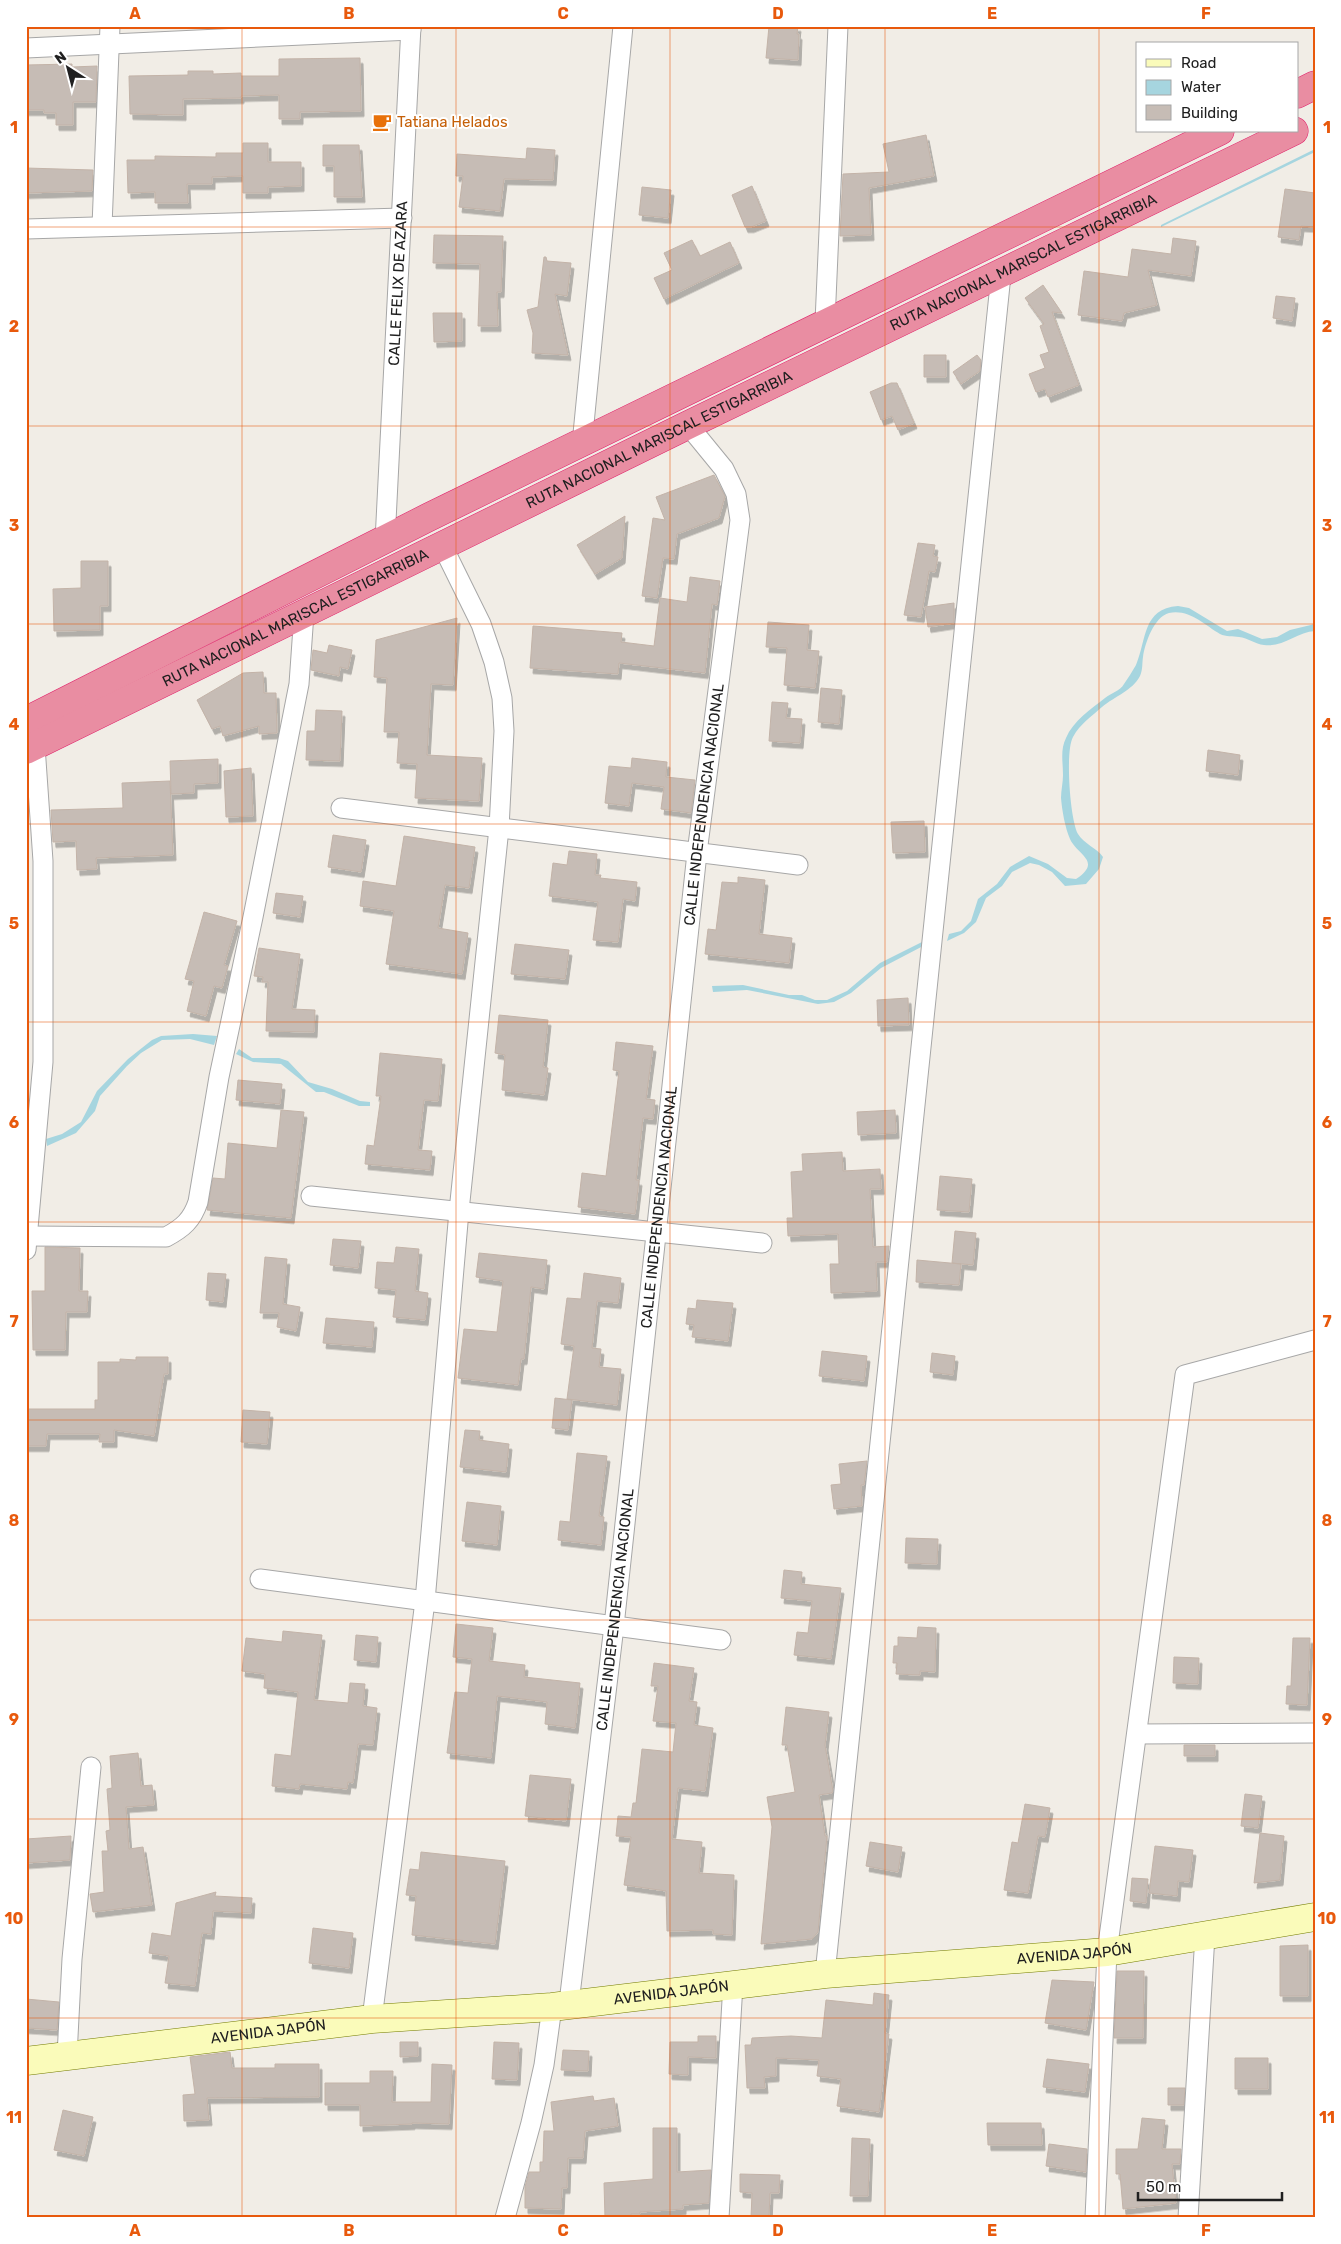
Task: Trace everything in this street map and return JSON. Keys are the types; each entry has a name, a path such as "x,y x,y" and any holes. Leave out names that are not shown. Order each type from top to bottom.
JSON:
{"highway":[{"path":"1298,94 1315,85"},
{"name":"RUTA NACIONAL MARISCAL ESTIGARRIBIA","path":"1298,129 1315,121"},
{"name":"RUTA NACIONAL MARISCAL ESTIGARRIBIA","path":"29,739 429,517 582,444 825,322 1218,132"},
{"name":"RUTA NACIONAL MARISCAL ESTIGARRIBIA","path":"29,739 304,613 1292,132"}],"street":[{"path":"102,226 110,26"},
{"path":"582,444 623,26"},
{"path":"825,322 838,26"},
{"path":"26,48 411,28"},
{"name":"CALLE FELIX DE AZARA","path":"385,541 411,28"},
{"path":"26,229 402,218"},
{"path":"825,1974 1001,275"},
{"name":"CALLE INDEPENDENCIA NACIONAL","path":"505,2218 560,2005 614,1626 697,853 740,520 736,494 724,469 688,425"},
{"path":"372,2019 425,1601 459,1211 499,828 504,731 502,698 494,662 481,624 442,545"},
{"path":"29,739 43,861 43,1062 27,1243 166,1237 187,1224 194,1215 198,1202 219,1077 299,684 304,613"},
{"path":"341,808 798,865"},
{"path":"311,1196 762,1243"},
{"path":"1094,2218 1107,1952 1185,1375 1315,1340"},
{"path":"260,1579 721,1640"},
{"path":"1137,1734 1315,1733"},
{"path":"67,2056 72,1958 91,1768"},
{"name":"AVENIDA JAPÓN","path":"26,2061 372,2019 560,2005 825,1974 1107,1952 1315,1916"},
{"path":"1188,2218 1205,1935"},
{"path":"720,2218 733,1984"}],"water":[{"path":"1315,149 1315,152 1161,227 1161,225"},
{"path":"1178,606 1189,608 1227,631 1238,629 1262,639 1277,637 1290,630 1315,624 1315,631 1277,644 1264,645 1242,638 1222,635 1184,613 1177,612 1164,615 1155,625 1148,638 1141,673 1137,681 1128,690 1107,703 1086,721 1073,737 1069,756 1069,770 1075,826 1078,834 1103,857 1099,869 1086,884 1065,886 1052,872 1039,865 1030,863 1012,872 1002,886 986,898 976,922 964,933 947,941 949,934 961,931 971,921 978,899 997,884 1010,867 1029,856 1048,864 1067,878 1076,879 1084,873 1088,863 1070,839 1062,808 1062,756 1064,743 1073,726 1088,711 1124,684 1136,665 1152,619 1166,608"},
{"path":"926,940 925,945 881,968 851,993 834,1002 818,1004 747,990 713,992 712,986 743,985 789,995 802,995 815,1000 827,1000 847,991 880,963"},
{"path":"193,1034 217,1036 214,1045 190,1039 162,1040 141,1053 100,1096 95,1111 76,1133 47,1146 46,1139 62,1134 81,1122 97,1091 128,1059 152,1040 161,1036"},
{"path":"239,1049 252,1058 279,1058 288,1061 308,1082 332,1089 360,1101 370,1102 370,1106 359,1106 324,1092 316,1092 281,1064 253,1062 236,1054"}],"building":[{"path":"769,26 798,26 798,60 766,58"},
{"path":"360,58 361,111 300,112 300,119 279,119 279,95 183,99 183,115 130,114 129,76 188,75 188,71 213,71 213,74 241,73 241,76 279,76 279,59"},
{"path":"72,64 72,67 97,66 96,102 73,102 73,125 56,125 56,113 44,113 44,110 26,110 26,65"},
{"path":"926,135 934,176 869,188 871,235 840,236 843,174 889,172 883,144"},
{"path":"243,143 268,143 268,162 301,162 301,186 268,187 268,193 243,193 243,176 212,177 212,184 187,184 188,203 155,203 155,192 128,193 127,160 155,160 155,156 216,157 216,153 243,153"},
{"path":"323,145 359,145 362,197 334,197 334,166 323,166"},
{"path":"527,148 555,150 553,180 504,179 500,211 459,207 463,176 456,176 457,154 526,159"},
{"path":"26,168 93,170 92,191 26,193"},
{"path":"752,186 766,221 751,227 745,227 732,195"},
{"path":"642,187 671,190 668,218 639,215"},
{"path":"1285,189 1315,193 1315,227 1301,226 1299,240 1278,237"},
{"path":"434,235 503,236 501,292 497,292 498,326 478,326 480,264 433,263"},
{"path":"1173,238 1196,241 1191,276 1148,270 1157,305 1124,313 1122,321 1078,315 1084,271 1128,277 1132,249 1171,254"},
{"path":"692,240 700,256 730,242 739,263 664,299 654,278 672,270 664,253"},
{"path":"544,257 546,257 547,261 571,263 567,296 555,294 568,355 532,353 533,333 527,310 538,307"},
{"path":"1043,285 1062,313 1052,312 1079,385 1048,397 1045,389 1036,392 1029,374 1045,368 1040,355 1049,352 1040,326 1044,324 1025,298"},
{"path":"1276,296 1295,298 1292,321 1273,318"},
{"path":"433,313 462,313 462,341 434,342"},
{"path":"924,355 946,355 946,377 924,377"},
{"path":"977,355 981,360 980,371 961,384 953,372"},
{"path":"891,383 897,383 914,423 898,430 892,416 881,420 870,392"},
{"path":"714,475 725,496 719,518 677,534 674,559 663,558 657,598 642,596 653,518 665,520 656,497"},
{"path":"625,516 622,558 595,574 577,545"},
{"path":"918,543 935,545 933,556 938,557 935,572 929,571 921,617 904,615"},
{"path":"81,561 108,561 108,606 100,606 100,630 54,631 53,589 81,588"},
{"path":"690,577 720,581 717,605 712,604 705,673 619,663 618,674 530,668 533,626 622,633 621,642 654,646 660,598 687,602"},
{"path":"954,603 954,623 928,627 925,607"},
{"path":"457,618 453,685 431,684 427,755 482,758 479,801 415,798 417,764 397,763 399,732 384,732 387,678 374,677 376,640"},
{"path":"768,622 809,625 807,650 819,651 815,688 784,685 787,648 766,647"},
{"path":"329,645 352,650 348,669 340,667 339,676 311,670 313,650 327,653"},
{"path":"263,672 264,693 276,693 277,733 259,734 259,726 223,736 220,726 212,729 197,700 243,673"},
{"path":"821,688 842,690 839,724 818,722"},
{"path":"772,702 788,703 786,718 802,719 800,743 769,741"},
{"path":"316,710 342,711 340,761 306,760 307,731 315,731"},
{"path":"1208,750 1240,755 1238,775 1206,771"},
{"path":"632,758 667,762 666,777 695,780 691,813 661,809 664,787 632,783 629,806 605,803 609,766 631,768"},
{"path":"218,759 218,783 194,784 194,793 171,794 170,761"},
{"path":"251,768 253,816 226,817 224,771"},
{"path":"170,781 173,855 96,858 97,869 77,870 76,841 53,842 51,810 123,808 122,783"},
{"path":"924,821 925,852 893,853 891,822"},
{"path":"333,835 366,840 361,872 328,867"},
{"path":"404,836 475,847 469,888 445,885 438,928 468,933 462,974 386,964 394,911 360,906 363,881 396,886"},
{"path":"569,851 597,854 595,875 601,875 600,878 637,882 635,901 623,899 618,942 593,940 598,902 549,896 553,863 567,865"},
{"path":"738,877 765,880 759,934 792,938 789,963 705,954 708,929 716,930 722,882 738,883"},
{"path":"276,893 303,896 300,917 273,913"},
{"path":"204,912 237,921 224,965 228,966 222,988 214,986 206,1016 187,1011 194,981 185,979"},
{"path":"515,944 569,950 565,979 511,974"},
{"path":"259,948 300,954 292,1009 315,1010 314,1032 266,1031 268,982 262,982 263,977 254,976"},
{"path":"908,998 909,1025 878,1026 877,1000"},
{"path":"499,1015 548,1020 543,1067 548,1068 544,1095 502,1090 505,1055 495,1053"},
{"path":"616,1042 653,1046 646,1099 655,1100 653,1119 643,1118 636,1180 639,1180 635,1214 578,1207 582,1173 606,1176 619,1071 613,1070"},
{"path":"380,1053 442,1059 438,1101 424,1100 418,1150 432,1151 430,1170 365,1164 367,1145 374,1146 381,1096 376,1096"},
{"path":"238,1080 282,1084 280,1104 236,1100"},
{"path":"281,1110 304,1112 291,1218 207,1210 213,1178 225,1179 228,1143 277,1148"},
{"path":"895,1110 896,1133 858,1135 857,1112"},
{"path":"842,1152 843,1171 880,1169 881,1189 870,1189 873,1247 889,1246 887,1262 876,1262 877,1291 831,1293 830,1264 839,1264 838,1234 788,1236 787,1218 793,1218 791,1172 803,1171 802,1154"},
{"path":"940,1176 972,1179 969,1212 937,1210"},
{"path":"955,1231 976,1233 973,1265 952,1263"},
{"path":"333,1239 361,1241 358,1268 330,1265"},
{"path":"45,1247 80,1248 79,1291 88,1291 87,1312 66,1312 65,1350 33,1350 32,1291 45,1291"},
{"path":"396,1247 419,1249 415,1291 428,1293 425,1320 393,1317 396,1290 375,1288 377,1262 394,1263"},
{"path":"479,1253 547,1260 544,1289 531,1287 524,1359 521,1359 518,1385 458,1378 464,1329 497,1332 503,1281 476,1277"},
{"path":"265,1257 287,1259 283,1304 300,1307 296,1331 277,1327 279,1313 260,1313"},
{"path":"917,1260 961,1264 959,1285 916,1282"},
{"path":"208,1273 226,1274 223,1302 206,1300"},
{"path":"584,1273 621,1278 618,1303 597,1301 592,1348 601,1349 599,1367 621,1369 617,1405 567,1399 574,1346 561,1344 567,1298 581,1299"},
{"path":"697,1300 733,1303 728,1341 692,1337 694,1325 686,1324 688,1308 696,1309"},
{"path":"326,1318 374,1322 372,1347 323,1343"},
{"path":"822,1351 867,1356 864,1381 819,1376"},
{"path":"932,1353 955,1356 953,1375 930,1372"},
{"path":"136,1357 168,1357 168,1374 164,1374 154,1436 114,1430 114,1442 99,1442 100,1434 47,1434 46,1446 26,1446 26,1409 95,1409 95,1400 98,1400 98,1362 120,1362 120,1359 136,1360"},
{"path":"555,1398 572,1400 568,1430 552,1428"},
{"path":"243,1410 270,1412 267,1444 241,1442"},
{"path":"465,1430 480,1431 479,1440 509,1444 506,1472 460,1467"},
{"path":"577,1453 607,1456 599,1516 604,1517 601,1545 558,1540 560,1521 570,1522"},
{"path":"867,1461 864,1485 861,1485 862,1506 834,1509 831,1485 841,1484 839,1464"},
{"path":"467,1502 501,1506 497,1545 462,1541"},
{"path":"906,1538 938,1539 937,1564 905,1563"},
{"path":"784,1570 802,1572 801,1584 841,1588 831,1659 794,1655 797,1632 808,1633 812,1601 781,1598"},
{"path":"456,1624 493,1628 489,1661 525,1665 524,1677 580,1683 575,1728 545,1724 547,1702 497,1696 491,1758 447,1753 455,1692 468,1693 472,1659 453,1657"},
{"path":"918,1627 936,1628 935,1672 920,1671 920,1675 896,1674 897,1663 893,1663 894,1646 898,1646 898,1637 917,1638"},
{"path":"283,1631 322,1635 314,1700 348,1703 350,1683 365,1684 363,1706 377,1708 373,1745 358,1744 353,1783 348,1782 347,1789 300,1784 299,1789 272,1786 275,1754 291,1756 298,1692 264,1688 265,1674 242,1671 246,1638 282,1642"},
{"path":"356,1635 378,1637 376,1662 354,1660"},
{"path":"1293,1638 1310,1638 1307,1705 1286,1704 1287,1686 1291,1686"},
{"path":"1174,1657 1199,1658 1198,1684 1173,1683"},
{"path":"654,1663 694,1668 689,1701 697,1702 694,1725 713,1728 705,1791 678,1788 672,1839 702,1842 699,1873 734,1875 732,1935 713,1934 713,1930 667,1931 666,1891 624,1885 631,1837 616,1836 618,1816 631,1817 633,1803 636,1803 642,1749 673,1752 676,1723 653,1721 658,1686 651,1686"},
{"path":"786,1707 829,1712 825,1745 833,1791 832,1793 819,1795 825,1836 827,1836 818,1932 812,1939 761,1944 772,1827 767,1797 795,1792 787,1745 782,1745"},
{"path":"1184,1745 1215,1745 1215,1756 1184,1756"},
{"path":"138,1753 141,1786 152,1785 154,1805 126,1807 129,1849 143,1847 152,1905 93,1912 90,1894 104,1892 102,1851 108,1851 106,1831 110,1830 107,1789 112,1788 110,1756"},
{"path":"530,1775 571,1779 566,1821 525,1816"},
{"path":"1245,1794 1262,1796 1258,1828 1241,1826"},
{"path":"1025,1804 1050,1808 1045,1837 1038,1836 1028,1893 1004,1890 1012,1842 1018,1843"},
{"path":"1260,1833 1284,1836 1280,1880 1254,1883"},
{"path":"71,1836 70,1860 26,1863 26,1839"},
{"path":"870,1842 902,1847 898,1872 866,1866"},
{"path":"1155,1846 1193,1850 1189,1882 1178,1881 1177,1896 1149,1893"},
{"path":"421,1852 505,1861 495,1944 412,1935 416,1896 406,1895 410,1869 419,1870"},
{"path":"1132,1878 1148,1879 1146,1903 1130,1901"},
{"path":"216,1892 215,1896 252,1898 251,1913 213,1911 211,1934 202,1933 195,1986 165,1983 169,1956 149,1953 152,1933 171,1936 176,1903"},
{"path":"313,1928 353,1933 349,1968 309,1963"},
{"path":"1308,1945 1308,1996 1280,1996 1280,1946"},
{"path":"1117,1971 1144,1971 1143,2038 1114,2038"},
{"path":"1052,1980 1094,1982 1086,2030 1045,2023"},
{"path":"874,1993 889,1995 885,2033 889,2034 879,2112 837,2106 841,2079 817,2076 819,2060 776,2058 776,2076 764,2077 765,2088 747,2088 745,2045 751,2045 752,2038 791,2036 822,2038 826,2000 873,2005"},
{"path":"26,1999 59,2002 57,2030 26,2028"},
{"path":"698,2036 716,2036 716,2058 688,2057 688,2075 669,2074 670,2042 698,2042"},
{"path":"400,2042 418,2042 418,2056 400,2057"},
{"path":"494,2042 519,2043 517,2080 492,2079"},
{"path":"563,2050 589,2051 588,2071 561,2070"},
{"path":"230,2052 232,2068 275,2068 275,2064 319,2064 319,2097 207,2098 209,2120 184,2121 183,2095 195,2094 190,2057"},
{"path":"1235,2058 1268,2058 1268,2089 1235,2089"},
{"path":"1047,2059 1089,2064 1085,2092 1043,2087"},
{"path":"432,2064 452,2065 449,2124 412,2123 360,2126 360,2105 325,2105 325,2083 370,2083 370,2071 393,2071 392,2102 431,2102"},
{"path":"1168,2088 1185,2088 1184,2105 1168,2105"},
{"path":"593,2096 594,2101 614,2098 618,2126 585,2131 583,2158 568,2158 567,2188 562,2188 561,2209 525,2208 525,2187 529,2172 540,2172 540,2162 543,2162 544,2131 554,2131 551,2102"},
{"path":"63,2110 93,2117 84,2156 54,2150"},
{"path":"1142,2118 1165,2120 1162,2149 1181,2149 1180,2164 1172,2164 1176,2203 1123,2209 1120,2174 1116,2174 1116,2149 1138,2149"},
{"path":"987,2123 1041,2123 1042,2145 988,2145"},
{"path":"653,2128 677,2128 677,2172 711,2170 709,2203 683,2205 683,2209 640,2212 640,2214 631,2214 631,2216 605,2218 604,2183 653,2179"},
{"path":"852,2138 870,2139 868,2196 850,2196"},
{"path":"1049,2144 1087,2149 1086,2172 1046,2166"},
{"path":"740,2174 780,2175 779,2193 770,2193 769,2218 751,2218 752,2193 740,2192"}],"place":[{"name":"Tatiana Helados","path":"382,122"}]}
